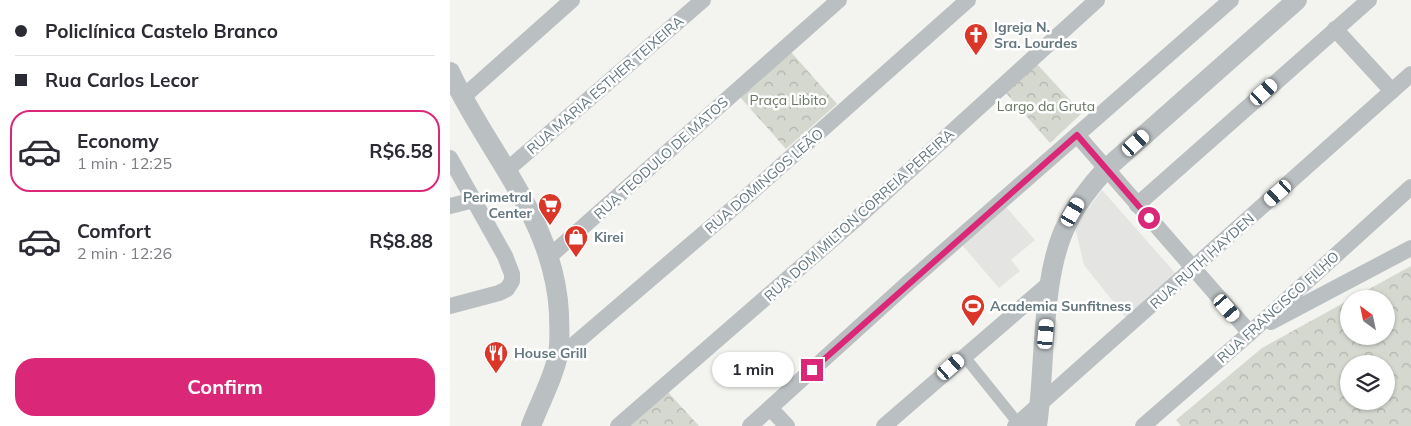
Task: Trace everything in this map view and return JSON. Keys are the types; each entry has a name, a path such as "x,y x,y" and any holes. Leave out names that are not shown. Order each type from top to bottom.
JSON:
{"street":[{"path":"463,97 572,0"},
{"name":"RUA MARIA ESTHER TEIXEIRA","path":"507,170 703,0"},
{"name":"RUA TEODULO DE MATOS","path":"550,256 840,0"},
{"name":"RUA DOMINGOS LEÃO","path":"557,359 745,198 968,0"},
{"name":"RUA DOM MILTON CORREIA PEREIRA","path":"618,426 856,220 1097,0"},
{"path":"750,426 908,282 1231,0"},
{"path":"964,356 1023,425 1040,404 1051,282 1057,251 1067,223 1080,201 1106,169 1297,0"},
{"path":"1137,205 1369,0"},
{"path":"1335,29 1392,91"},
{"path":"450,72 534,218 550,256 558,303 559,342 557,359 531,426"},
{"name":"RUA RUTH HAYDEN","path":"1040,404 1411,74"},
{"path":"1077,135 1250,333 1411,248"},
{"path":"450,158 512,274 512,281 507,289 499,293 450,306"},
{"name":"RUA FRANCISCO FILHO","path":"1143,426 1250,333 1411,186"},
{"path":"450,206 474,200"},
{"path":"884,426 1051,282"},
{"path":"770,408 787,426"}],"shaded area":[{"path":"1102,190 1176,274 1127,319 1084,265 1075,227"},
{"path":"1006,207 1035,240 1011,260 1020,271 999,288 962,245"}],"green space":[{"name":"Praça Libito","path":"791,52 837,104 786,149 740,97"},
{"name":"Largo da Gruta","path":"1037,64 1082,113 1050,143 1006,93"},
{"path":"1411,266 1411,426 1181,426 1176,420 1262,348 1340,305 1340,345 1395,345 1395,290 1367,290"},
{"path":"666,390 699,426 625,426"}],"place":[{"name":"Igreja N. Sra. Lourdes","path":"976,56"},
{"name":"Perimetral Center","path":"550,226"},
{"name":"Kirei","path":"576,258"},
{"name":"Academia Sunfitness","path":"973,327"},
{"name":"House Grill","path":"496,374"}],"route":[{"path":"812,370 908,282 1077,135 1149,218"}]}
